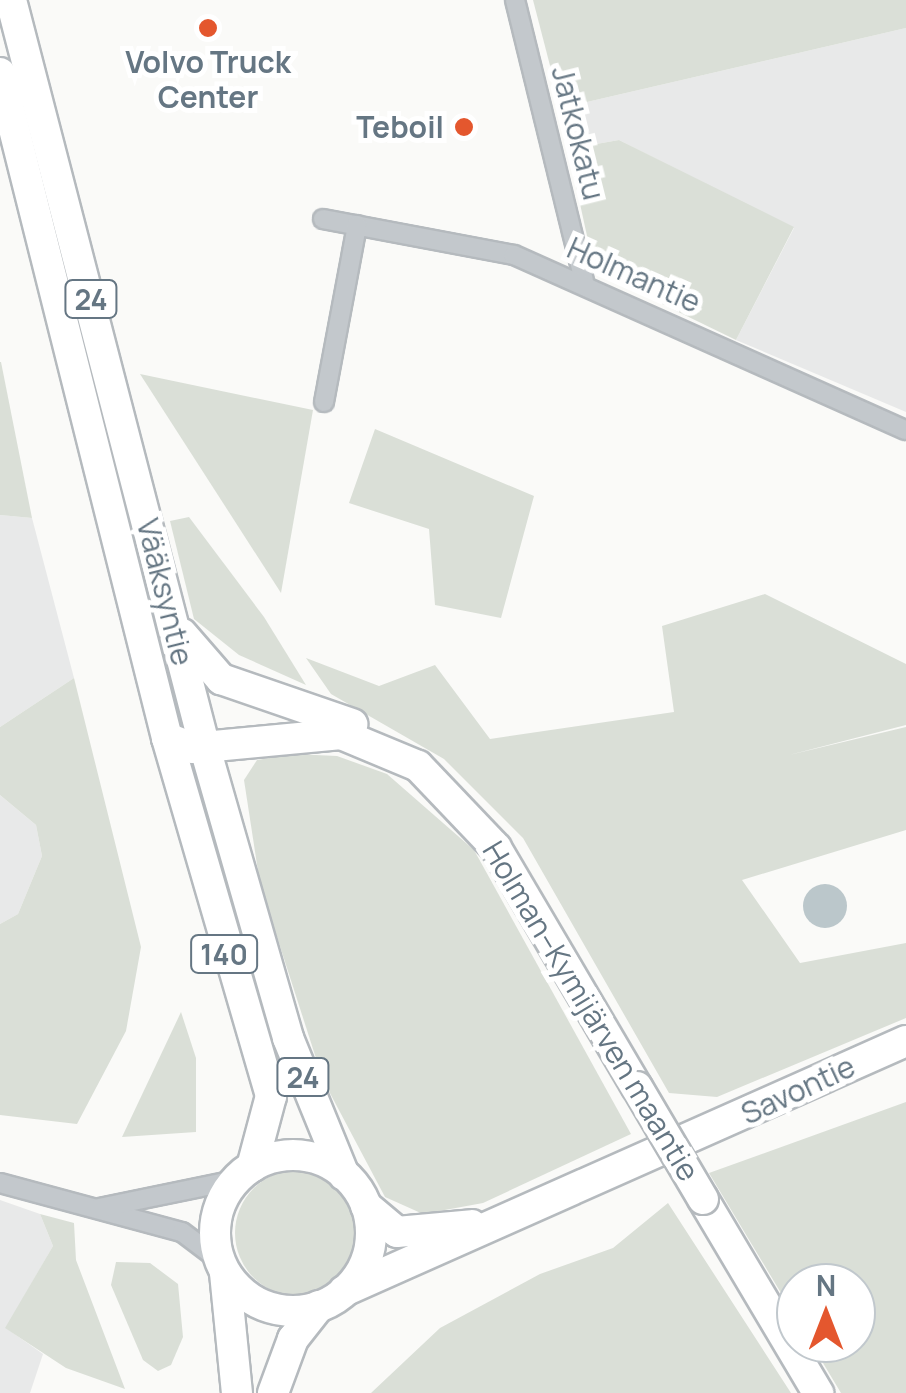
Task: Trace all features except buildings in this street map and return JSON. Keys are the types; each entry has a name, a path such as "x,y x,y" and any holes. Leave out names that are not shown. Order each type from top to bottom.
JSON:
{"main road":[{"name":"Vääksyntie","path":"11,0 205,748 288,1038 344,1175"},
{"name":"Vääksyntie","path":"0,73 166,738 271,1096 244,1173"},
{"name":"24","path":"166,592 209,671 393,749"},
{"name":"Holman–Kymijärven maantie","path":"166,738 205,748 320,732 393,749 484,832 818,1393"},
{"name":"Savontie","path":"332,1298 557,1202 906,1041"},
{"name":"Savontie","path":"691,1141 906,1060"},
{"path":"244,1173 298,1155 344,1175 366,1206 369,1246 332,1298 293,1339 273,1393"},
{"name":"140","path":"237,1393 216,1220 244,1173"},
{"name":"Savontie","path":"366,1206 386,1227 416,1234 557,1202"},
{"path":"222,1266 269,1307 332,1298"}],"street":[{"name":"Jatkokatu","path":"515,0 584,281"},
{"name":"Holmantie","path":"324,218 514,254 584,281 906,430"},
{"path":"324,402 357,225"},
{"path":"92,1209 244,1173"},
{"path":"0,1183 182,1232 222,1266"}],"shaded area":[{"path":"533,0 906,0 906,28 561,108"},
{"path":"906,28 906,412 736,340 794,228 619,140 568,149 561,108"},
{"path":"619,140 794,227 736,340 627,287 591,254 568,149"},
{"path":"1,362 32,518 0,515"},
{"path":"140,374 313,410 281,593"},
{"path":"375,429 534,496 501,618 435,605 429,529 349,503"},
{"path":"0,515 32,518 74,678 0,727"},
{"path":"189,517 264,617 306,685 239,655 194,619 170,521"},
{"path":"765,594 906,664 906,725 789,755 906,727 906,830 742,880 800,963 906,943 906,1018 717,1097 669,1093 523,838 444,759 331,694 306,658 379,686 435,665 490,739 674,712 662,626"},
{"path":"74,678 141,947 126,1031 77,1124 0,1115 0,924 18,914 42,856 36,825 0,795 0,727"},
{"path":"294,754 337,756 387,774 474,850 631,1134 483,1203 423,1214 385,1197 323,1080 260,884 244,780 257,760"},
{"path":"0,795 36,825 42,856 18,914 0,924"},
{"path":"825,884 840,891 847,906 840,921 825,928 810,921 803,906 810,891"},
{"path":"181,1012 196,1058 196,1132 122,1137"},
{"path":"906,1102 906,1393 841,1393 823,1363 876,1363 876,1263 776,1263 776,1285 709,1173"},
{"path":"298,1170 322,1175 343,1188 356,1209 361,1233 356,1257 343,1278 322,1291 298,1296 274,1291 253,1278 240,1257 235,1233 240,1209 253,1188 274,1175"},
{"path":"0,1200 40,1214 53,1246 6,1328 43,1354 30,1393 0,1393"},
{"path":"668,1203 791,1393 371,1393 440,1328 540,1274 613,1248"},
{"path":"40,1214 74,1223 76,1260 125,1389 66,1368 5,1328 53,1246"},
{"path":"116,1262 150,1263 178,1284 183,1337 171,1365 158,1371 143,1360 111,1285"}],"place":[{"name":"Volvo Truck Center","path":"208,28"},
{"name":"Teboil","path":"464,127"}]}
